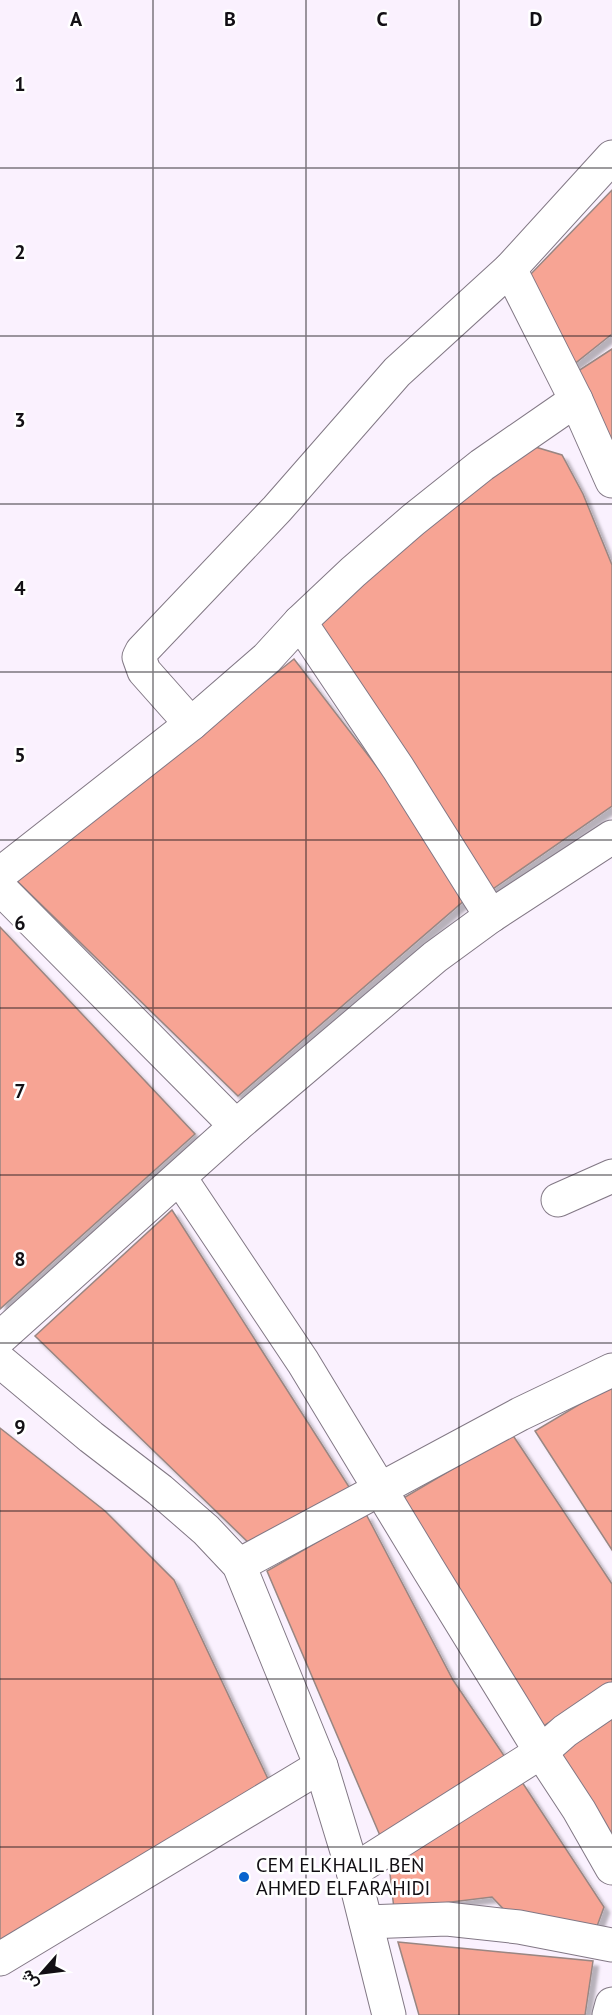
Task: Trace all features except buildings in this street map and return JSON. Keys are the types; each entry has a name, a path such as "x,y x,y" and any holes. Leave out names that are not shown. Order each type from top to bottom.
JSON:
{"street":[{"path":"191,724 144,671 139,657 142,651 277,509 398,372 510,269 612,157"},
{"path":"510,269 576,400 612,481"},
{"path":"0,874 191,724 267,658 300,622 353,572 422,513 482,465 576,400"},
{"path":"300,622 399,768 491,916"},
{"path":"0,1338 236,1126 435,957 491,916 612,837"},
{"path":"0,888 236,1126"},
{"path":"558,1200 612,1176"},
{"path":"180,1178 303,1362 541,1752 579,1810 612,1868"},
{"path":"0,1361 160,1490 206,1530 239,1565 321,1766 366,1922 389,2015"},
{"path":"239,1565 520,1414 612,1370"},
{"path":"352,1871 541,1752 565,1731 612,1699"},
{"path":"0,1959 321,1766"},
{"path":"366,1922 447,1920 519,1927 612,1945"},
{"path":"609,2015 612,2004"}],"place":[{"name":"CEM ELKHALIL BEN AHMED ELFARAHIDI","path":"244,1877"}]}
